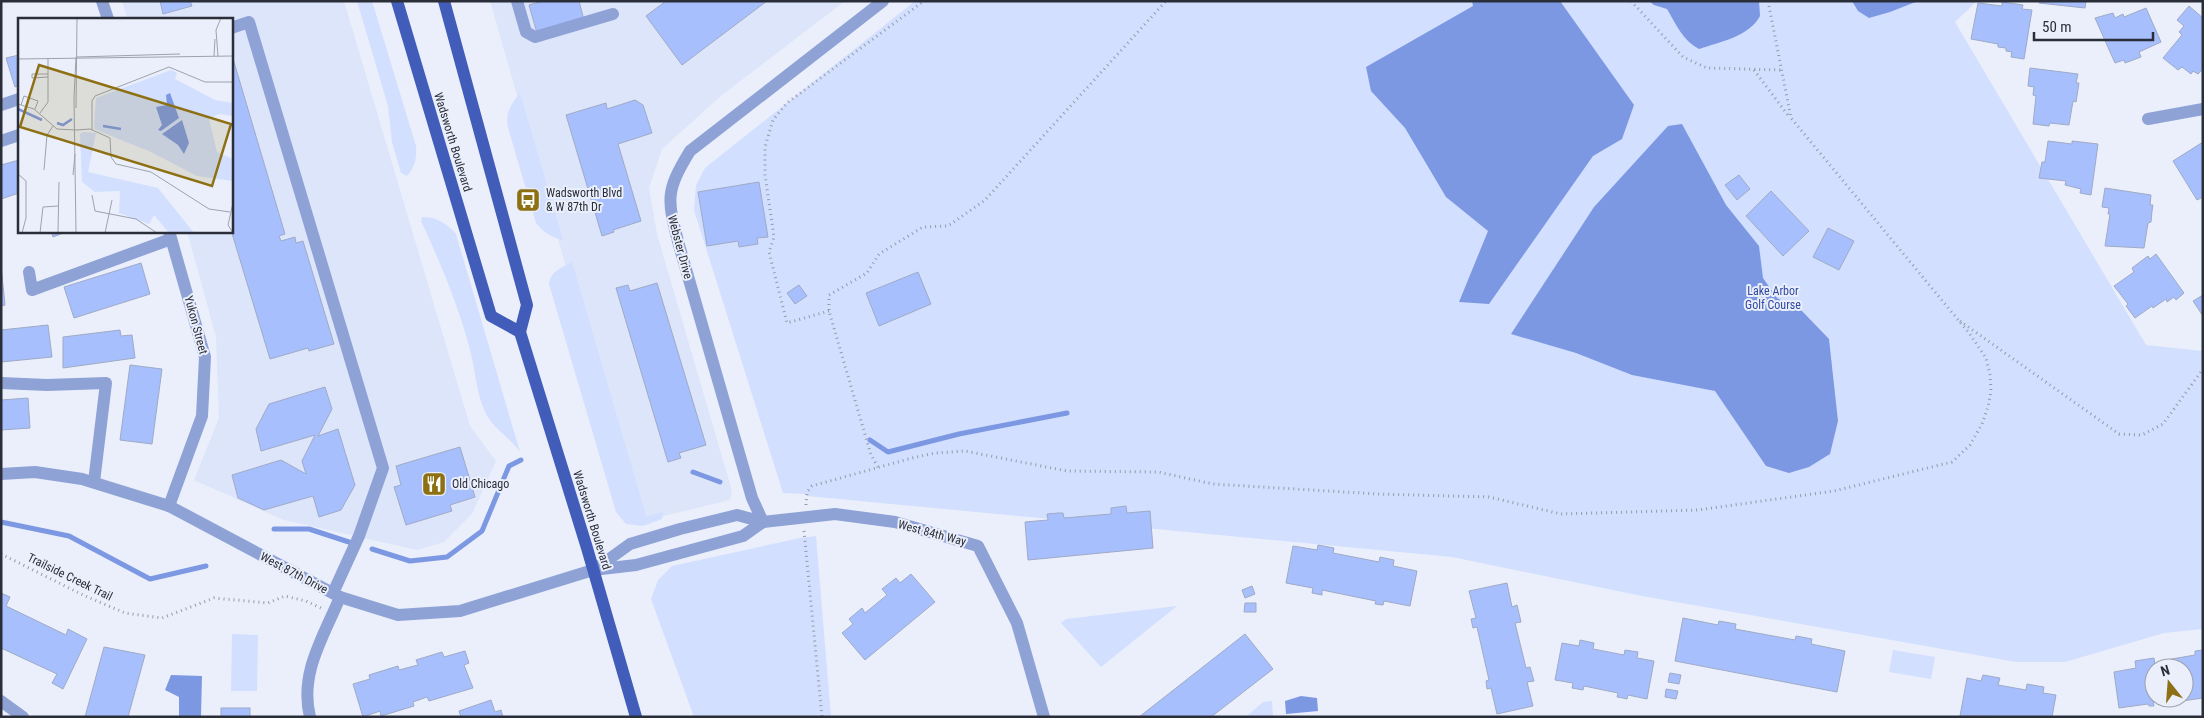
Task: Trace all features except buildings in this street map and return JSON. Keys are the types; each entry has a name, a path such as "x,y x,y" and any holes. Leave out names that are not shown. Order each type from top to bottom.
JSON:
{"main road":[{"name":"Wadsworth Boulevard","path":"396,1 491,316 520,332 594,570 636,717"},
{"path":"444,1 527,305 520,332"}],"street":[{"path":"102,1 108,18"},
{"path":"517,1 526,32 535,37 613,14"},
{"name":"Webster Drive","path":"763,522 752,498 679,245 670,208 670,189 676,174 690,151 883,1"},
{"path":"232,28 249,22 383,468 336,595 333,613 312,660 307,684 310,717"},
{"path":"1,105 18,99"},
{"path":"2148,119 2203,109"},
{"path":"1,141 18,135"},
{"path":"29,272 32,290 170,235"},
{"name":"Yukon Street","path":"169,506 202,416 205,357 170,235"},
{"path":"1,384 106,383 94,482"},
{"name":"West 87th Drive","path":"1,474 35,472 82,479 169,506 336,595 398,614 460,611 594,570"},
{"name":"West 84th Way","path":"594,570 630,544 737,515 763,522 834,514 895,522 978,546 1017,623 1044,717"},
{"name":"West 84th Way","path":"594,570 636,565 743,536 763,522"},
{"path":"1,702 23,717"}],"path":[{"path":"829,311 787,323 769,252 774,237 765,175 764,147 773,120 787,103 924,1"},
{"path":"878,467 871,455 829,311 830,295 866,273 878,254 923,227 948,226 985,200 1166,1"},
{"path":"1631,1 1683,57 1707,68 1782,70"},
{"path":"1768,1 1791,118"},
{"path":"822,717 804,531 807,492 812,486 934,453 965,450 1067,471 1158,472 1212,484 1378,494 1489,497 1561,514 1698,510 1737,505 1834,491 1952,462 1970,445 1982,424 1988,407 1991,391 1990,374 1986,358 1956,317 1791,118 1754,70"},
{"path":"1956,317 2119,434 2142,435 2163,424 2203,369"},
{"name":"Trailside Creek Trail","path":"1,554 83,595 125,613 162,618 214,598 268,603 285,596 306,600 333,613"}],"shaded area":[{"path":"122,1 344,1 470,426 496,461 472,514 444,542 417,550 284,520 194,480 219,418 216,337 187,232 232,232 232,18 127,18"},
{"path":"490,1 845,1 722,95 662,149 649,188 657,234 732,491 730,500 639,522"}],"green space":[{"path":"357,1 372,1 416,146 415,162 407,176 401,173 392,142 388,106"},
{"name":"Lake Arbor Golf Course","path":"915,1 1977,1 1955,22 2146,345 2203,351 2203,629 2164,633 2065,662 2016,662 1642,596 1452,557 783,493 694,210 696,185 705,168"},
{"path":"520,93 563,240 548,234 536,223 509,131 507,120 509,110"},
{"path":"422,217 441,221 456,234 520,452 492,423 485,412 469,346 454,298 421,221"},
{"path":"572,262 646,516 663,512 662,519 643,526 626,524 616,512 549,284 554,273"},
{"path":"816,536 831,717 694,717 651,599 658,580 672,566"},
{"path":"1177,606 1101,667 1061,623 1066,619"},
{"path":"232,634 258,635 257,691 231,691"},
{"path":"1893,650 1935,657 1931,679 1889,672"},
{"path":"1272,701 1273,717 1246,717 1263,702"}],"water":[{"path":"1472,1 1560,1 1634,105 1622,139 1593,156 1489,304 1459,302 1488,231 1446,197 1405,128 1371,91 1366,67 1473,6"},
{"path":"1649,1 1759,1 1760,16 1749,29 1742,33 1725,41 1699,49 1684,37 1667,9 1654,5"},
{"path":"1852,1 1918,1 1869,18 1858,11"},
{"path":"1682,124 1726,205 1759,246 1763,278 1777,298 1802,311 1829,339 1838,421 1830,454 1809,467 1789,473 1766,466 1715,391 1632,375 1576,353 1511,334 1594,207 1668,126"},
{"path":"171,675 202,676 201,716 179,716 179,697 165,690"},
{"path":"1301,696 1317,698 1318,711 1286,714 1285,701"}],"waterway":[{"path":"870,440 888,452 959,434 1067,413"},
{"path":"372,549 410,561 447,557 482,531 509,466 521,460"},
{"path":"693,472 720,482"},
{"path":"1,522 69,536 150,579 206,566"},
{"path":"274,529 309,529 355,544"}],"place":[{"name":"Wadsworth Blvd & W 87th Dr","path":"528,200"},
{"name":"Old Chicago","path":"434,484"}]}
